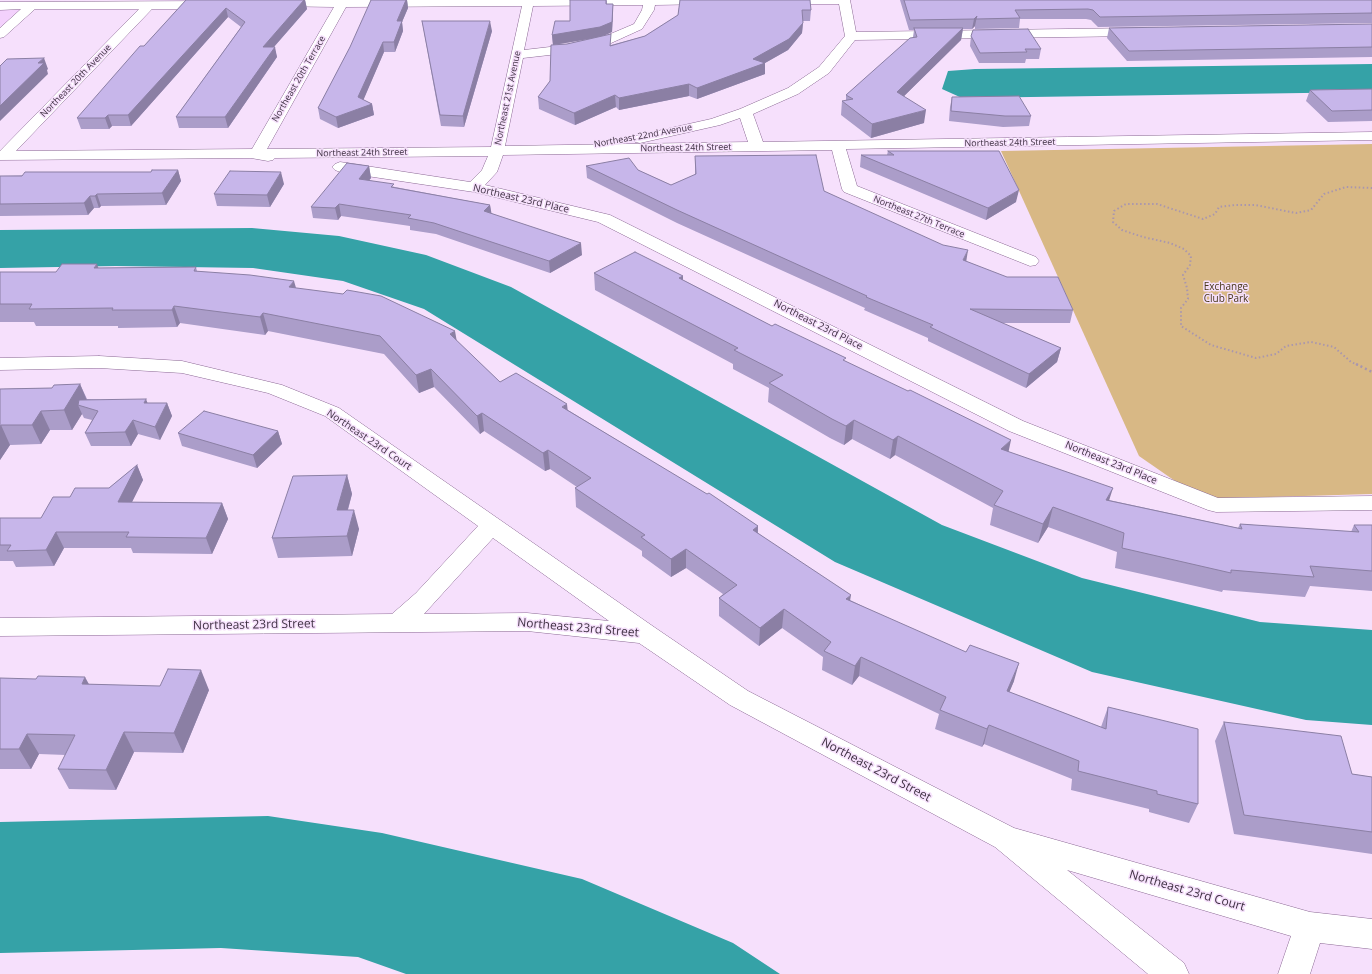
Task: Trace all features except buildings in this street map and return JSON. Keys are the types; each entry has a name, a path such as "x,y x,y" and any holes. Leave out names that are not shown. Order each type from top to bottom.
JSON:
{"street":[{"path":"518,55 567,49 605,41 638,26 648,10 650,1"},
{"path":"264,4 720,1"},
{"path":"766,1 844,1 851,36 1151,32"},
{"path":"0,6 149,5 165,3 225,5"},
{"name":"Northeast 20th Terrace","path":"256,155 342,3"},
{"name":"Northeast 21st Avenue","path":"474,187 489,172 497,151 528,3"},
{"name":"Northeast 20th Avenue","path":"2,156 149,5"},
{"path":"0,34 32,6"},
{"path":"0,20 16,20"},
{"name":"Northeast 22nd Avenue","path":"540,150 617,143 668,134 715,122 745,112 792,91 824,70 851,36"},
{"path":"745,112 757,147"},
{"name":"Northeast 24th Street","path":"2,156 256,155 1372,136"},
{"name":"Northeast 27th Terrace","path":"838,146 850,189 1030,261"},
{"name":"Northeast 23rd Place","path":"256,155 474,187 604,218 1016,426 1216,505 1372,503"},
{"name":"Northeast 23rd Court","path":"0,364 99,362 182,367 275,389 332,412 645,634"},
{"path":"397,624 425,599 492,525"},
{"name":"Northeast 23rd Street","path":"0,627 526,622 645,634 739,698 1005,838 1173,974"},
{"name":"Northeast 23rd Court","path":"1005,838 1310,926 1372,934"},
{"path":"1294,974 1310,926"}],"path":[{"path":"1372,188 1346,187 1324,194 1311,210 1296,213 1255,205 1235,205 1219,207 1215,214 1203,218 1157,204 1126,204 1114,211 1113,222 1122,230 1143,237 1170,243 1184,249 1191,256 1190,264 1183,275 1187,288 1188,299 1180,308 1181,326 1211,345 1256,358 1276,354 1286,346 1311,342 1334,347 1351,362 1372,372"}],"shaded area":[{"path":"0,9 24,9 0,30"},
{"path":"1372,64 1372,92 962,98 942,89 948,71 975,69"},
{"path":"252,228 339,236 426,255 511,287 942,525 1082,578 1260,622 1372,630 1372,725 1306,720 1092,672 835,562 424,309 343,281 253,268 116,266 0,268 0,230"},
{"path":"268,816 382,833 582,879 733,943 780,974 406,974 358,957 221,948 0,953 0,822"}],"green space":[{"name":"Exchange Club Park","path":"1372,144 1372,494 1201,499 1139,456 1001,151"}]}
